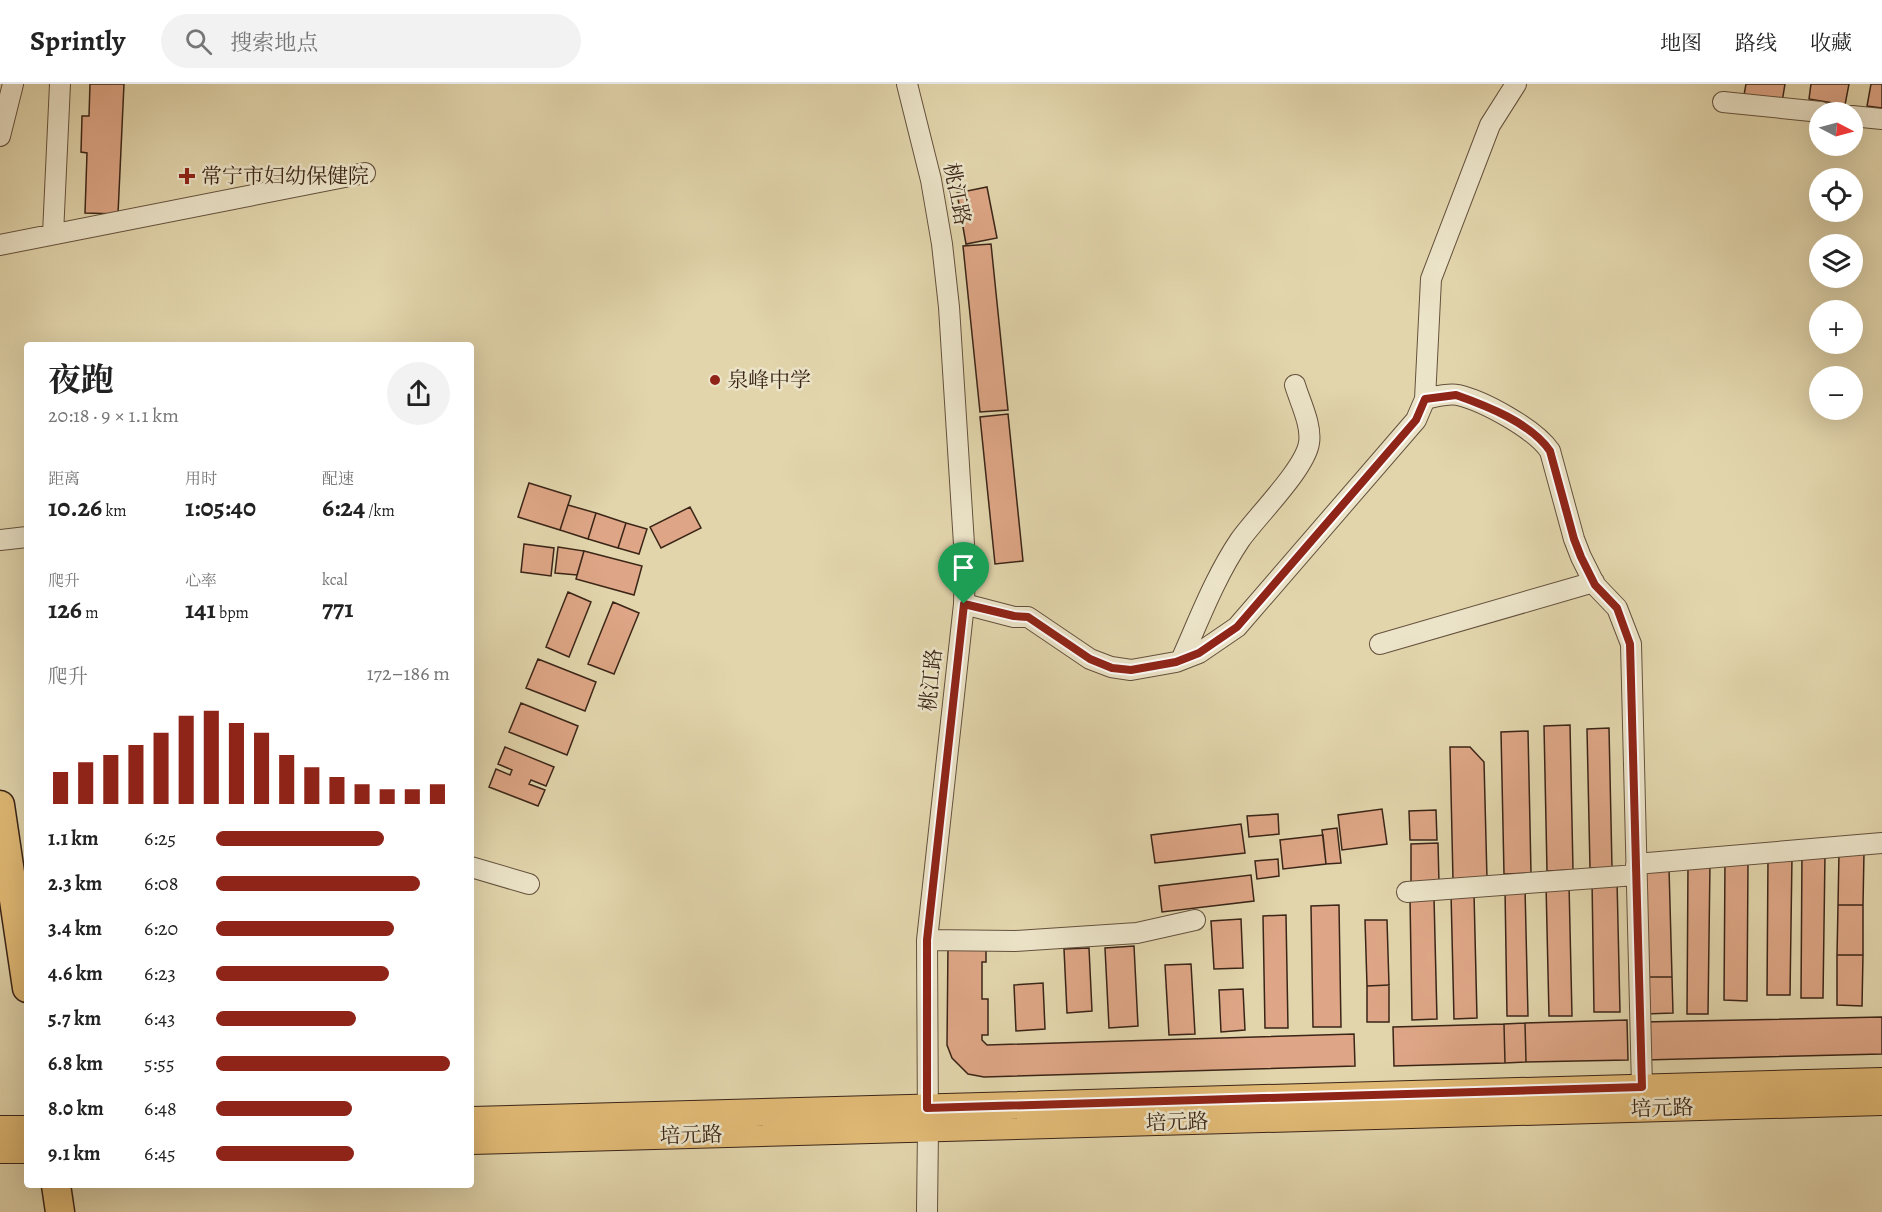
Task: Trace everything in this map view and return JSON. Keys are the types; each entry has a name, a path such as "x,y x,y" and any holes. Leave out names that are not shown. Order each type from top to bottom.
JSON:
{"highway":[{"path":"0,805 24,968"},
{"path":"56,1188 60,1212"}],"main road":[{"name":"培元路","path":"474,1141 928,1118 1642,1087 1882,1081"},
{"name":"培元路","path":"474,1120 928,1118 1882,1102"},
{"path":"0,1129 24,1129"},
{"path":"0,1150 24,1150"}],"street":[{"path":"0,136 14,84"},
{"path":"53,234 60,84"},
{"name":"桃江路","path":"907,84 931,180 942,244 949,307 965,560 964,604 927,940 927,1212"},
{"path":"964,604 1014,616 1028,617 1090,659 1112,668 1131,670 1180,660 1199,653 1237,627 1416,420 1425,399 1431,279 1490,125 1516,84"},
{"path":"1723,102 1809,111"},
{"path":"1863,117 1882,119"},
{"path":"0,244 365,173"},
{"path":"1180,660 1230,556 1303,460 1310,433 1295,385"},
{"path":"1425,399 1456,395 1497,410 1543,441 1550,451 1574,539 1594,582 1617,608 1630,644 1642,1087"},
{"path":"0,540 24,537"},
{"path":"1380,644 1594,582"},
{"path":"1407,892 1882,843"},
{"path":"474,868 529,884"},
{"path":"927,940 1015,941 1137,933 1196,920"}],"building":[{"path":"90,84 124,84 118,214 85,213 87,153 81,152 82,116 89,116"},
{"path":"1746,84 1785,84 1782,102 1744,95"},
{"path":"1811,84 1849,84 1846,102 1809,99"},
{"path":"1871,84 1882,84 1882,108 1867,106"},
{"path":"987,187 997,238 966,244 957,193"},
{"path":"991,244 1008,410 980,412 963,246"},
{"path":"1008,414 1023,561 995,564 980,417"},
{"path":"529,483 571,496 560,530 518,517"},
{"path":"568,505 596,513 588,539 560,530"},
{"path":"690,507 701,528 661,548 650,527"},
{"path":"596,513 626,523 618,548 588,539"},
{"path":"626,523 647,529 639,554 618,548"},
{"path":"524,544 554,548 551,576 521,572"},
{"path":"558,547 584,551 577,575 555,573"},
{"path":"584,551 642,566 634,595 576,579"},
{"path":"568,592 591,602 569,657 546,647"},
{"path":"613,602 639,613 614,674 588,664"},
{"path":"538,659 596,682 585,711 526,688"},
{"path":"521,703 578,726 567,755 509,732"},
{"path":"1570,725 1573,870 1547,871 1544,726"},
{"path":"1609,728 1612,868 1590,868 1587,729"},
{"path":"1528,731 1531,873 1504,874 1501,732"},
{"path":"505,747 554,767 546,786 531,780 529,784 545,790 538,806 489,787 496,769 510,775 512,770 498,764"},
{"path":"1450,747 1470,747 1484,762 1487,879 1453,880"},
{"path":"1382,809 1387,844 1342,850 1338,815"},
{"path":"1436,810 1437,840 1410,840 1409,811"},
{"path":"1278,814 1279,834 1249,837 1247,816"},
{"path":"1241,824 1245,853 1155,863 1151,835"},
{"path":"1337,828 1341,863 1326,864 1322,830"},
{"path":"1323,835 1326,864 1283,869 1280,840"},
{"path":"1438,843 1439,883 1411,883 1411,844"},
{"path":"1839,852 1864,852 1863,905 1838,905"},
{"path":"1802,853 1825,854 1823,998 1801,998"},
{"path":"1768,857 1792,857 1790,995 1767,995"},
{"path":"1278,859 1279,876 1257,879 1255,861"},
{"path":"1725,861 1748,862 1747,1001 1724,1000"},
{"path":"1688,863 1710,863 1708,1014 1687,1014"},
{"path":"1669,868 1672,977 1644,977 1641,869"},
{"path":"1251,875 1254,901 1162,912 1159,886"},
{"path":"1592,880 1617,880 1620,1012 1594,1012"},
{"path":"1546,884 1569,884 1572,1016 1549,1016"},
{"path":"1525,888 1528,1016 1507,1016 1505,889"},
{"path":"1451,893 1474,893 1477,1018 1454,1019"},
{"path":"1410,898 1434,898 1437,1019 1412,1020"},
{"path":"1339,905 1341,1027 1313,1027 1311,906"},
{"path":"1838,905 1863,905 1863,955 1837,955"},
{"path":"1286,915 1288,1028 1265,1028 1263,916"},
{"path":"1241,919 1243,968 1214,969 1211,921"},
{"path":"1365,920 1387,920 1389,985 1367,986"},
{"path":"948,945 986,945 986,962 982,962 982,999 988,999 988,1035 982,1035 982,1040 987,1045 1354,1034 1355,1066 984,1077 968,1074 952,1058 947,1045"},
{"path":"1134,946 1138,1026 1109,1028 1105,948"},
{"path":"1089,948 1092,1011 1067,1013 1064,949"},
{"path":"1837,955 1863,955 1862,1006 1837,1005"},
{"path":"1191,964 1195,1034 1169,1035 1165,965"},
{"path":"1644,977 1672,977 1673,1013 1645,1014"},
{"path":"1043,983 1045,1029 1016,1031 1014,985"},
{"path":"1389,985 1389,1022 1367,1022 1367,986"},
{"path":"1243,989 1245,1030 1221,1032 1219,990"},
{"path":"1882,1017 1882,1054 1644,1060 1643,1022"},
{"path":"1627,1020 1628,1060 1526,1062 1525,1023"},
{"path":"1525,1023 1526,1062 1505,1063 1504,1024"},
{"path":"1504,1024 1505,1063 1394,1066 1393,1027"}],"place":[{"name":"常宁市妇幼保健院","path":"187,176"},
{"name":"泉峰中学","path":"715,380"}],"route":[{"path":"1456,395 1497,410 1543,441 1550,451 1581,557 1595,585 1617,608 1630,644 1642,1087 927,1108 927,940 964,604 1014,616 1028,617 1090,659 1112,668 1131,670 1176,662 1199,653 1237,627 1416,420 1425,399 1456,395"}]}
